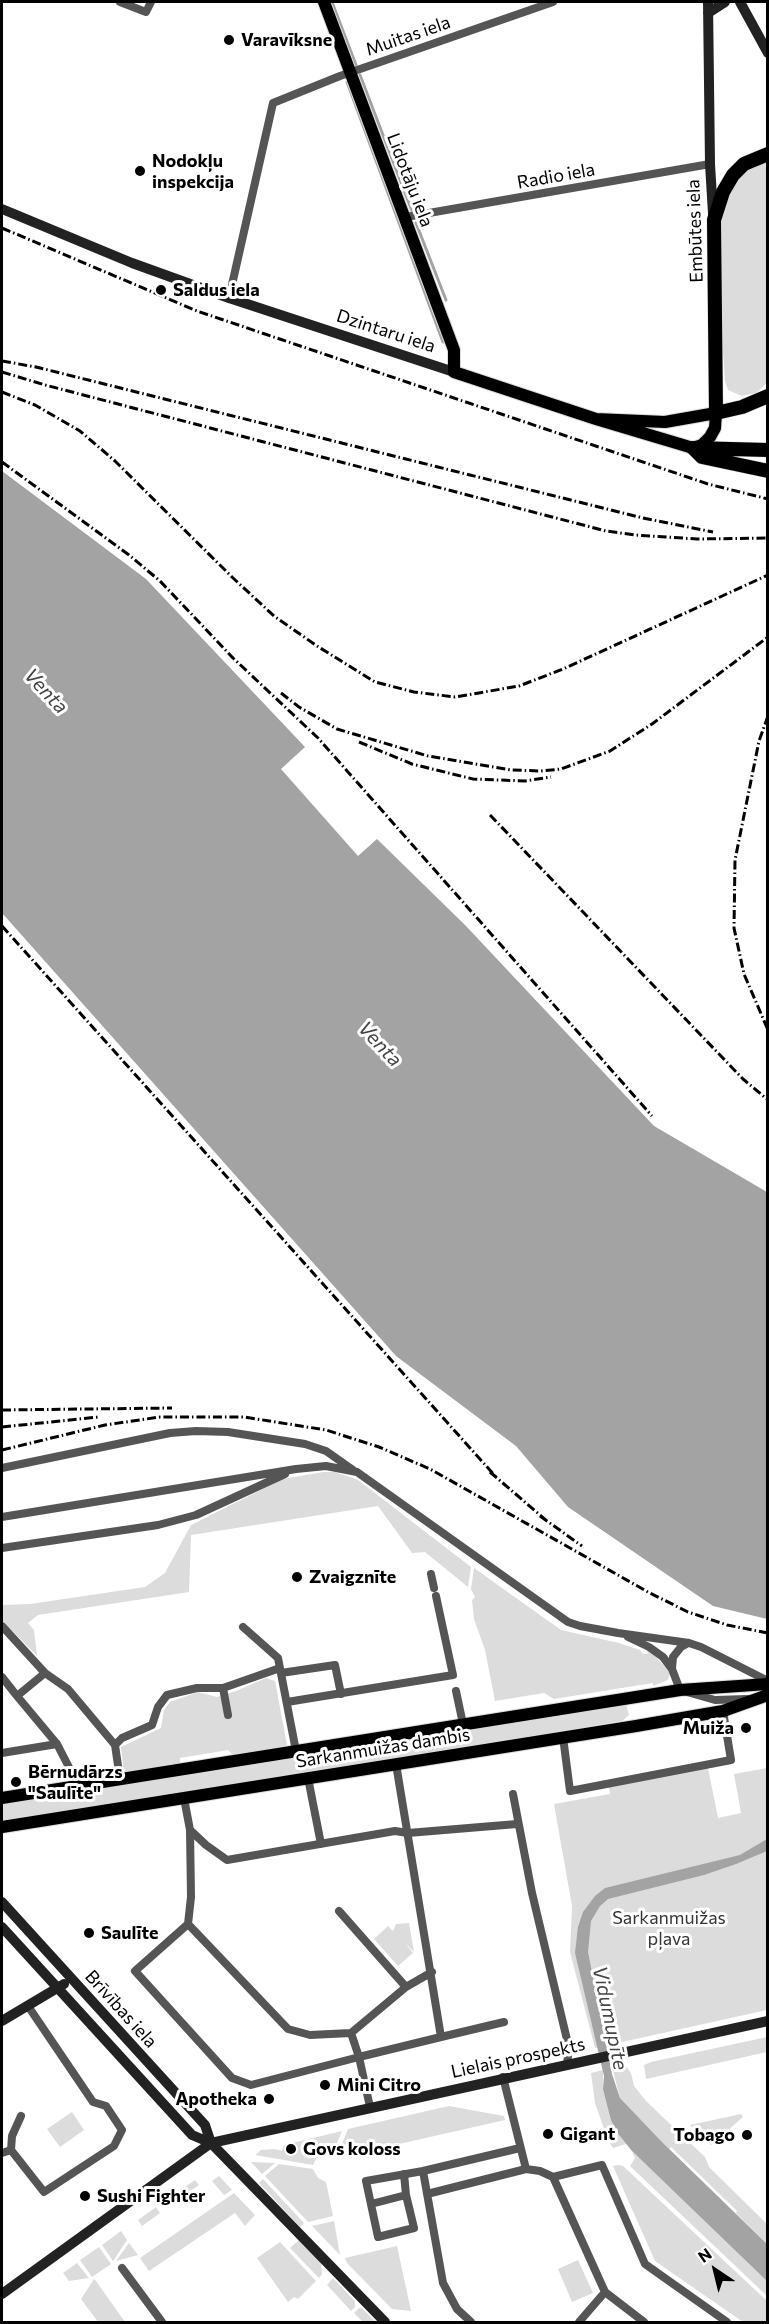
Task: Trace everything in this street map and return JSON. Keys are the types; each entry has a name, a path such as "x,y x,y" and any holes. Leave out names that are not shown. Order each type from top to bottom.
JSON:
{"highway":[{"path":"714,220 723,192 733,175 744,164 768,154"},
{"name":"Embūtes iela","path":"714,220 716,413"},
{"path":"716,413 742,407 768,396"},
{"path":"693,448 702,457 768,471"},
{"name":"Dzintaru iela","path":"693,448 768,450"}],"main road":[{"name":"Lidotāju iela","path":"324,2 454,350 454,372"},
{"path":"708,7 725,2"},
{"path":"740,2 768,53"},
{"name":"Embūtes iela","path":"708,7 710,164 714,220"},
{"name":"Dzintaru iela","path":"2,209 132,263 229,298 596,419 693,448"},
{"path":"596,419 665,422 716,413"},
{"name":"Embūtes iela","path":"693,448 702,445 710,437 715,428 716,413"},
{"name":"Sarkanmuižas dambis","path":"2,1798 680,1690 768,1683"},
{"name":"Sarkanmuižas dambis","path":"2,1827 723,1711 768,1695"},
{"name":"Brīvības iela","path":"2,1902 205,2125 211,2143"},
{"name":"Brīvības iela","path":"2,1927 192,2135 211,2143 385,2322"},
{"path":"2,2021 71,1979"},
{"name":"Lielais prospekts","path":"2,2294 211,2143 503,2077 768,2021"}],"street":[{"path":"120,2 146,12 151,2"},
{"name":"Muitas iela","path":"229,298 273,103 350,72 553,2"},
{"name":"Radio iela","path":"406,217 710,164"},
{"path":"2,1468 170,1433 228,1431 305,1444 326,1451 568,1622 618,1633 689,1643 701,1647 768,1683"},
{"path":"2,1517 296,1469 326,1466 357,1473"},
{"path":"2,1548 158,1525 196,1515 296,1469"},
{"path":"431,1574 463,1724"},
{"path":"2,1626 45,1673 68,1689 115,1744 120,1779"},
{"path":"243,1627 278,1658 296,1751"},
{"path":"618,1633 649,1647 663,1657 672,1669 680,1690 715,1700 754,1699"},
{"path":"672,1669 673,1657 681,1647 689,1643"},
{"path":"115,1744 122,1738 152,1725 158,1707 167,1695 197,1688 223,1688 281,1670 336,1665 341,1694"},
{"path":"17,1696 45,1673"},
{"path":"2,1677 57,1744 73,1775 75,1788"},
{"path":"287,1702 341,1694 454,1683"},
{"path":"223,1688 228,1715"},
{"path":"563,1737 570,1791 731,1760 723,1711"},
{"path":"2,1753 57,1744"},
{"path":"396,1764 432,1971 441,2037"},
{"path":"308,1778 321,1844"},
{"path":"513,1794 569,2048 567,2064"},
{"path":"184,1798 190,1830 188,1924 135,1971 232,2078 251,2085 504,2022"},
{"path":"190,1830 227,1860 395,1831 408,1833 518,1824"},
{"path":"339,1911 406,1987"},
{"path":"188,1924 288,2029 310,2035 351,2033 406,1987 432,1971"},
{"path":"21,2116 12,2136 11,2150 44,2193 114,2146 122,2130 106,2106 93,2102 28,2006"},
{"path":"351,2033 359,2057 370,2108"},
{"path":"503,2077 526,2169"},
{"path":"404,2174 406,2195 414,2228 378,2237 366,2181 404,2174 423,2171 520,2148"},
{"path":"2,2153 11,2150"},
{"path":"427,2194 526,2169 540,2171 553,2177 602,2165 645,2264 727,2322"},
{"path":"423,2171 443,2283 457,2309 471,2322"},
{"path":"553,2177 605,2292 639,2321"},
{"path":"371,2204 406,2195"},
{"path":"122,2268 162,2322"},
{"path":"579,2322 605,2292"}],"green space":[{"path":"767,160 767,383 756,393 742,396 728,390 725,381 722,336 721,217 732,184 748,168"},
{"path":"335,1472 358,1480 471,1567 468,1587 425,1552 412,1553 378,1506 191,1535 189,1592 38,1615 28,1623 34,1630 37,1656 2,1620 2,1605 30,1604 145,1587 165,1573 191,1525 283,1479"},
{"path":"474,1568 561,1630 619,1643 640,1650 643,1654 648,1654 647,1651 654,1655 670,1674 668,1680 653,1686 653,1683 554,1699 544,1693 495,1701 485,1650 474,1619 472,1600 475,1597 471,1589"},
{"path":"266,1678 275,1681 287,1745 233,1755 228,1750 180,1758 180,1764 124,1773 121,1747 161,1728 164,1710 170,1702 198,1692 217,1697"},
{"path":"619,1702 626,1704 629,1715 622,1721 2,1824 2,1804"},
{"name":"Sarkanmuižas pļava","path":"708,1768 718,1818 741,1813 734,1774 767,1768 767,2010 595,2048 570,1952 572,1906 554,1804 610,1794 609,1786"},
{"path":"409,1923 414,1952 405,1943 413,1953 398,1966 374,1939 388,1926 393,1931 396,1924"},
{"path":"767,2037 767,2052 646,2079 644,2065 651,2062"},
{"path":"625,2065 631,2073 634,2086 646,2101 705,2157 709,2167 767,2224 767,2244 736,2213 737,2211 671,2147 669,2149 620,2098 612,2067"},
{"path":"603,2070 603,2089 619,2135 626,2144 613,2148 595,2103 591,2073"},
{"path":"449,2106 504,2116 505,2120 346,2156 339,2151 348,2129"},
{"path":"72,2112 84,2130 60,2147 47,2129"},
{"path":"741,2114 743,2117 711,2145 690,2125"},
{"path":"342,2131 333,2152 326,2151 318,2155 313,2165 255,2155 261,2150 282,2151 284,2145"},
{"path":"632,2151 767,2280 767,2296 630,2166 635,2158"},
{"path":"251,2162 275,2163 262,2174"},
{"path":"279,2164 313,2169 318,2178 326,2182 333,2216 308,2222 265,2176"},
{"path":"613,2166 623,2166 767,2301 767,2322 743,2322 655,2261"},
{"path":"219,2176 232,2190 224,2195 212,2181"},
{"path":"263,2179 304,2223 300,2227 259,2183"},
{"path":"195,2180 199,2185 180,2198 176,2193"},
{"path":"234,2193 255,2215 245,2226 235,2213 149,2271 140,2258"},
{"path":"156,2207 160,2213 142,2226 138,2220"},
{"path":"334,2221 340,2255 312,2226"},
{"path":"121,2231 127,2240 113,2261 102,2245"},
{"path":"299,2240 321,2262 322,2274 319,2278 290,2248"},
{"path":"280,2242 316,2281 298,2299 294,2297 288,2302 257,2258"},
{"path":"129,2243 138,2255 116,2261"},
{"path":"397,2246 411,2311 392,2309 347,2263 345,2258"},
{"path":"99,2247 111,2264 92,2277 80,2260"},
{"path":"578,2260 593,2293 572,2302 558,2269"},
{"path":"77,2263 89,2278 69,2281 63,2273"},
{"path":"333,2278 355,2301 355,2307 351,2311 327,2285"},
{"path":"94,2279 125,2322 98,2322 81,2299"},
{"path":"362,2308 376,2322 363,2322 354,2313"}],"water":[{"name":"Venta","path":"2,471 146,579 305,747 281,769 358,856 377,839 465,925 654,1126 767,1192 767,1619 713,1606 568,1507 516,1446 396,1356 2,913"},
{"name":"Vidumupīte","path":"767,1839 767,1851 736,1864 704,1875 608,1899 600,1906 591,1921 588,1952 612,2074 620,2098 767,2244 767,2281 632,2151 619,2135 611,2120 603,2089 604,2076 575,1953 578,1927 583,1912 595,1896 605,1888 740,1855"}],"waterway":[{"path":"332,2 356,65"},
{"path":"360,75 412,211"},
{"path":"347,82 443,342"},
{"path":"416,223 446,300"}],"railway":[{"path":"2,228 197,311 708,484 768,499"},
{"path":"2,361 36,367 643,518 713,532"},
{"path":"2,372 606,531 697,539 768,538"},
{"path":"2,392 35,405 80,431 115,461 274,616 375,682 414,692 455,697 519,686 563,669 768,575"},
{"path":"2,462 129,555 160,581 233,658 318,738 652,1116"},
{"path":"281,693 299,707 337,729 428,756 511,770 561,769 610,751 652,724 768,637"},
{"path":"768,716 759,741 735,860 734,928 744,974 768,1030"},
{"path":"359,742 412,764 473,779 525,781 551,777"},
{"path":"490,815 743,1079 768,1100"},
{"path":"2,926 497,1478"},
{"path":"2,1410 172,1408"},
{"path":"2,1427 99,1417"},
{"path":"2,1450 105,1425 160,1417 244,1417 326,1430 379,1447 430,1469 648,1592 688,1612 727,1625 768,1633"},
{"path":"490,1472 547,1521"},
{"path":"540,1516 582,1546"}],"place":[{"name":"Varavīksne","path":"229,40"},
{"name":"Nodokļu inspekcija","path":"140,171"},
{"name":"Saldus iela","path":"161,290"},
{"name":"Zvaigznīte","path":"297,1577"},
{"name":"Muiža","path":"746,1728"},
{"name":"Bērnudārzs \"Saulīte\"","path":"16,1782"},
{"name":"Saulīte","path":"89,1933"},
{"name":"Mini Citro","path":"325,2085"},
{"name":"Apotheka","path":"269,2099"},
{"name":"Gigant","path":"548,2134"},
{"name":"Tobago","path":"747,2135"},
{"name":"Govs koloss","path":"291,2149"},
{"name":"Sushi Fighter","path":"85,2196"}]}
